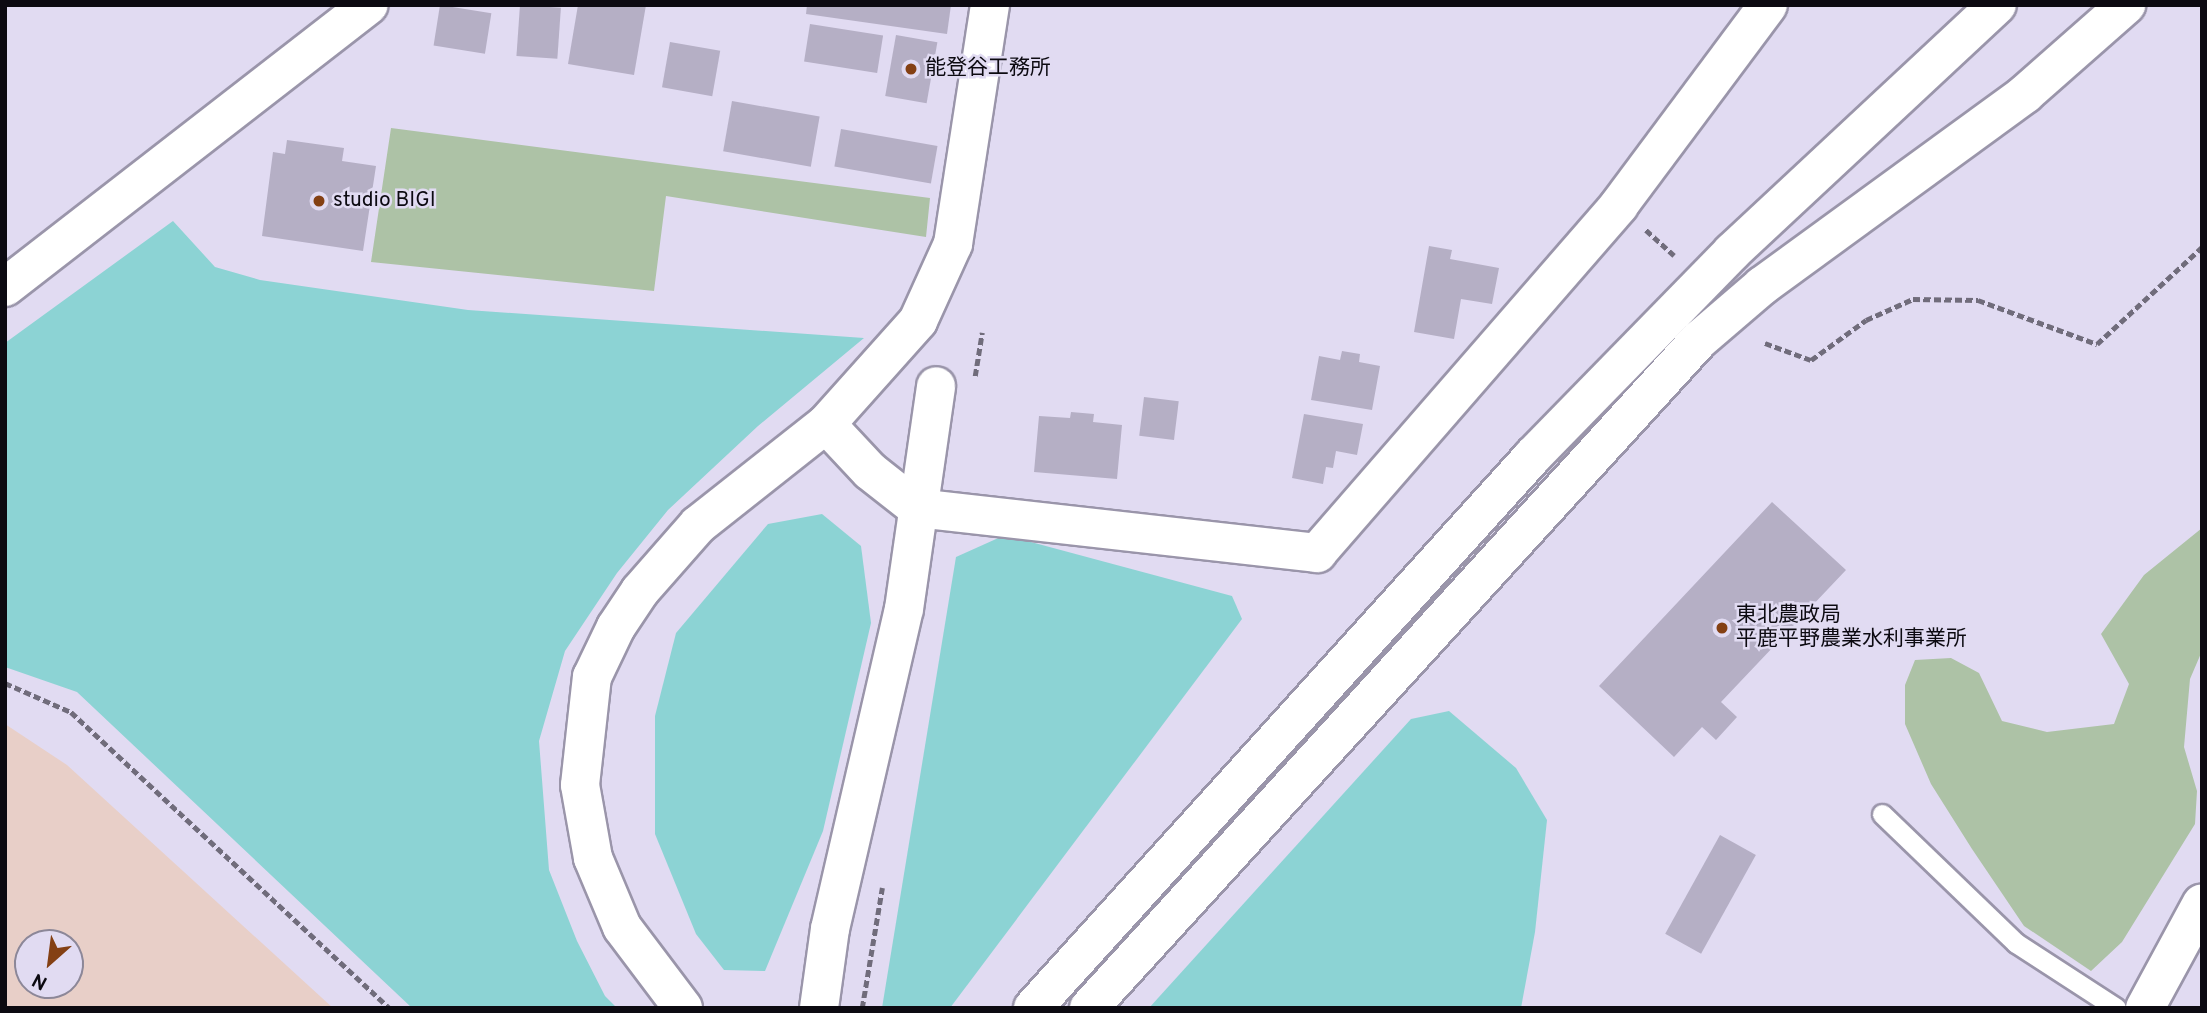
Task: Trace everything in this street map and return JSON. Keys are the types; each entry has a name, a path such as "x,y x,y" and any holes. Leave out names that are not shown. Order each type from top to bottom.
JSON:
{"main road":[{"path":"5,287 368,5"},
{"path":"683,1008 622,927 593,858 580,785 592,677 616,626 640,591 698,525 826,424 918,321 953,244 990,5"},
{"path":"826,424 870,471 917,508 1317,553 1619,205 1768,5"},
{"path":"1033,1008 1533,456 1732,253 1997,5"},
{"path":"1089,1008 1699,340 1762,286 2025,94 2126,5"},
{"path":"819,1008 830,929 904,609 936,386"},
{"path":"2145,1008 2201,907"}],"lane":[{"path":"1882,814 2016,943 2116,1008"}],"path":[{"path":"1765,343 1811,360 1866,320 1913,299 1978,300 2096,344 2202,247"},
{"path":"5,683 71,712 390,1008"}],"shaded area":[{"path":"391,128 930,198 926,237 666,196 654,291 371,262"},
{"path":"173,221 215,267 260,280 468,310 864,338 758,426 668,510 617,573 565,651 539,741 549,870 577,941 605,996 617,1008 412,1008 77,692 5,667 5,343"},
{"path":"822,514 861,546 871,623 823,831 765,971 724,970 696,934 655,834 655,716 676,633 768,524"},
{"path":"2202,528 2202,651 2190,679 2184,747 2197,791 2195,824 2122,942 2091,971 2024,926 1972,849 1931,784 1905,724 1905,685 1915,660 1951,658 1979,673 2002,721 2047,732 2114,724 2129,684 2101,634 2144,575"},
{"path":"1005,535 1232,596 1242,619 950,1008 882,1008 956,557"},
{"path":"1449,711 1516,768 1547,820 1535,932 1521,1008 1149,1008 1411,719"},
{"path":"5,724 67,765 333,1008 5,1008"}],"building":[{"path":"440,5 491,13 485,54 434,45"},
{"path":"520,5 561,8 557,59 516,56"},
{"path":"578,5 646,5 634,75 568,64"},
{"path":"807,5 951,5 947,34 806,14"},
{"path":"810,24 883,36 877,73 804,62"},
{"name":"能登谷工務所","path":"896,35 937,42 927,103 885,96"},
{"path":"670,42 720,51 712,96 662,87"},
{"path":"732,101 820,116 811,167 723,151"},
{"path":"841,129 938,146 931,183 834,166"},
{"name":"studio BIGI","path":"287,140 344,148 342,161 376,166 363,251 262,236 273,152 285,154"},
{"path":"1429,246 1452,250 1450,259 1499,268 1492,304 1461,299 1454,339 1414,332"},
{"path":"1342,351 1360,354 1359,362 1380,366 1372,410 1311,400 1319,356 1340,360"},
{"path":"1144,397 1179,401 1174,440 1139,436"},
{"path":"1071,412 1094,414 1093,422 1122,425 1117,479 1034,472 1039,416 1070,418"},
{"path":"1304,414 1363,424 1357,455 1336,451 1333,468 1326,467 1323,484 1292,478"},
{"name":"東北農政局 平鹿平野農業水利事業所","path":"1772,502 1846,570 1721,702 1737,717 1716,740 1702,727 1674,757 1599,686"},
{"path":"1720,835 1756,855 1701,954 1665,934"}],"place":[{"name":"能登谷工務所","path":"911,69"},
{"name":"studio BIGI","path":"319,201"},
{"name":"東北農政局 平鹿平野農業水利事業所","path":"1722,628"}]}
